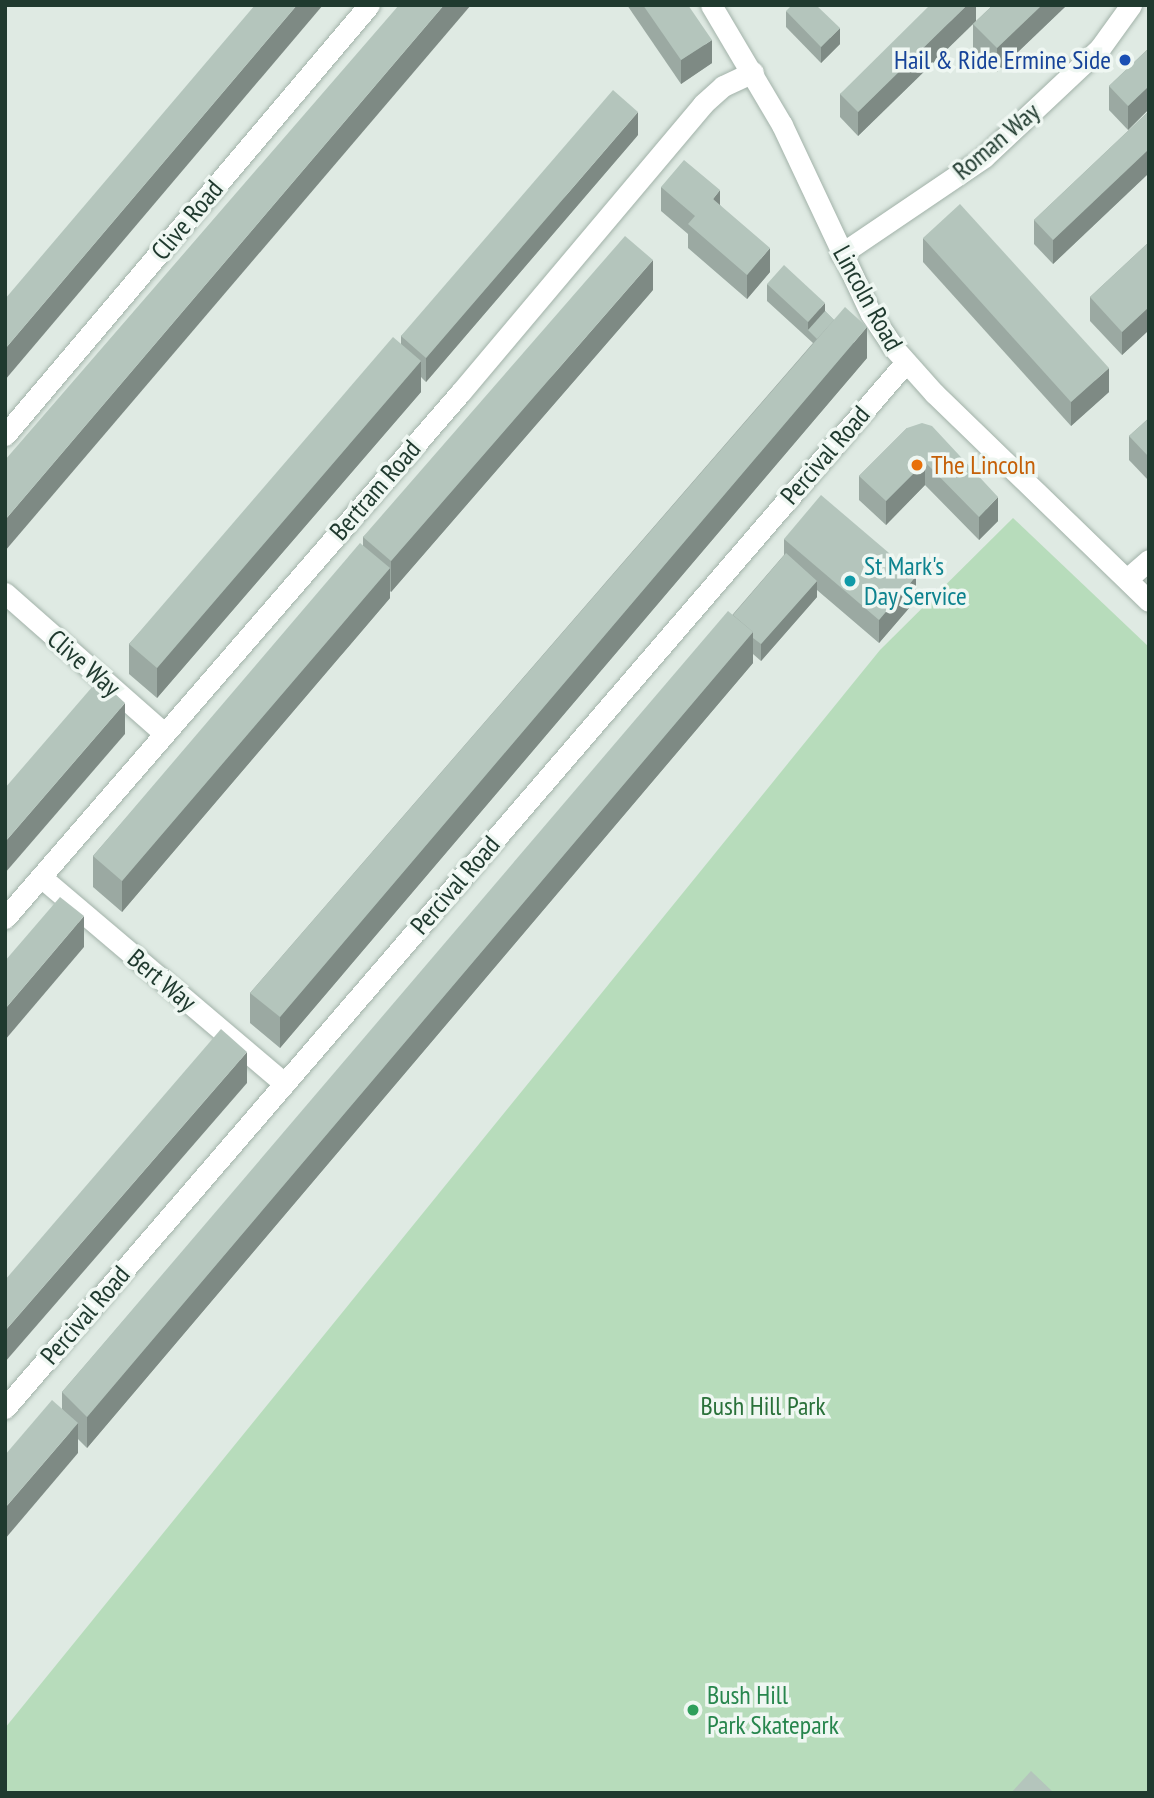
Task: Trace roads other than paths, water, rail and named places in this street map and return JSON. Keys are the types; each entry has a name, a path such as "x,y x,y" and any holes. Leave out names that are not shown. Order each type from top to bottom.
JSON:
{"street":[{"name":"Clive Road","path":"5,435 369,5"},
{"name":"Lincoln Road","path":"711,5 782,125 871,314 905,363 1149,601"},
{"name":"Roman Way","path":"842,254 984,157 1100,48 1131,5"},
{"name":"Bertram Road","path":"5,918 460,393 702,104 723,86 753,72"},
{"name":"Percival Road","path":"5,1408 905,363"},
{"path":"1127,579 1149,560"},
{"name":"Clive Way","path":"5,593 164,733"},
{"name":"Bert Way","path":"41,877 284,1083"}],"place":[{"name":"Hail & Ride Ermine Side","path":"1125,60"},
{"name":"The Lincoln","path":"917,465"},
{"name":"St Mark's Day Service","path":"850,581"},
{"name":"Bush Hill Park Skatepark","path":"693,1710"}],"park label":[{"name":"Bush Hill Park","path":"763,1406"}]}
